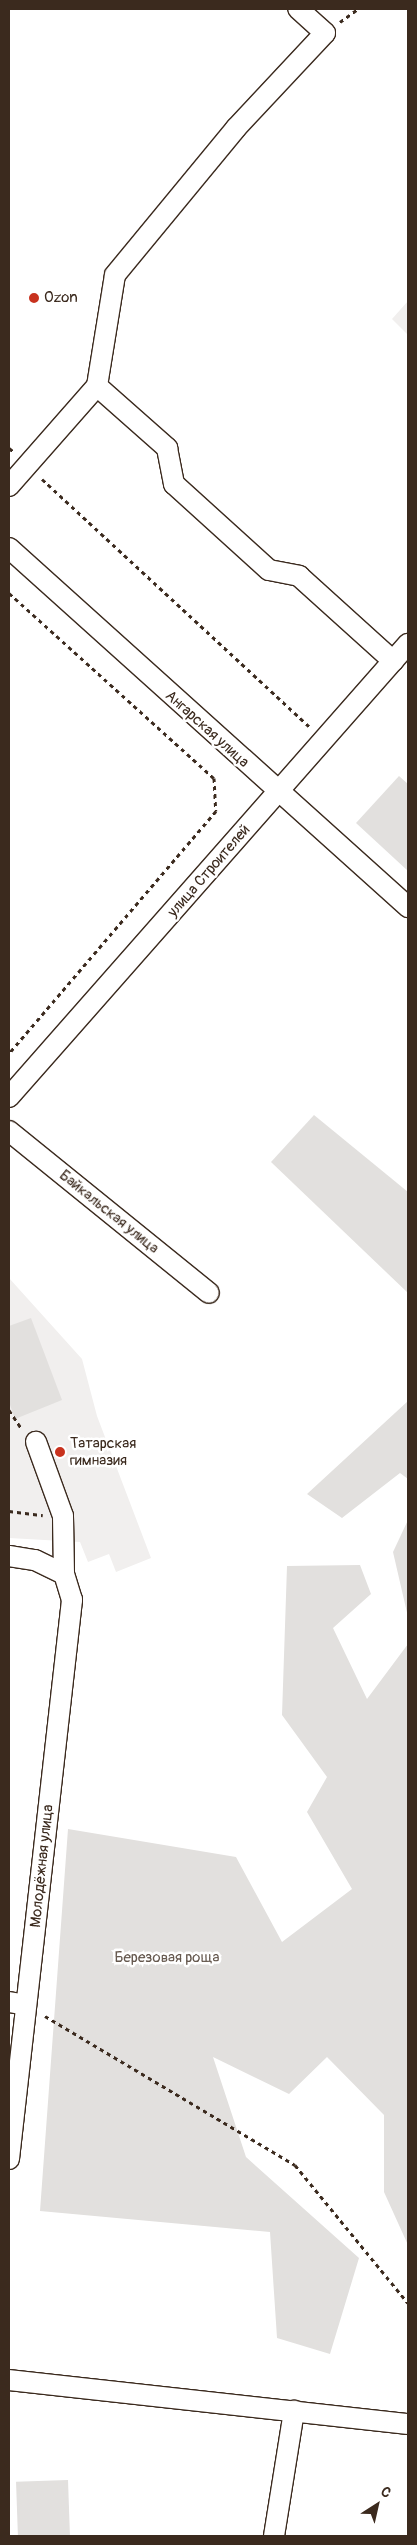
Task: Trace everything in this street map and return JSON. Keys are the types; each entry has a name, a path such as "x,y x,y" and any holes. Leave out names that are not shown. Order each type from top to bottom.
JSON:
{"street":[{"path":"9,486 97,386 115,276 236,128 325,33 298,9"},
{"path":"97,386 167,448 174,484 269,570 299,576 394,660"},
{"name":"Ангарская улица","path":"9,548 278,793 408,907"},
{"name":"улица Строителей","path":"9,1097 408,644"},
{"name":"Байкальская улица","path":"9,1131 209,1293"},
{"path":"36,1442 64,1516"},
{"name":"Молодёжная улица","path":"9,2159 18,2003 72,1600 64,1574 64,1516"},
{"path":"9,1556 34,1560 64,1574"},
{"path":"9,2380 408,2424"},
{"path":"274,2536 294,2411"}],"path":[{"path":"9,448 324,740"},
{"path":"9,593 214,778 216,811 9,1053"},
{"path":"9,1511 64,1516"},
{"path":"18,2003 295,2165 408,2303"}],"shaded area":[{"path":"408,301 408,335 392,319"},
{"name":"Татарская гимназия","path":"9,1278 82,1359 97,1416 151,1558 116,1572 109,1554 88,1562 80,1542 9,1538"}],"green space":[{"path":"399,776 408,784 408,871 356,823"},
{"path":"314,1115 408,1192 408,1293 271,1162"},
{"path":"31,1318 62,1400 15,1419 9,1402 9,1326"},
{"path":"408,1401 408,1479 400,1473 342,1518 307,1494"},
{"path":"408,1520 408,1617 393,1552"},
{"name":"Березовая роща","path":"360,1565 371,1594 333,1628 367,1699 408,1644 408,2245 384,2192 384,2115 327,2057 289,2094 213,2057 246,2157 359,2258 330,2354 277,2338 270,2232 40,2211 68,1829 236,1857 282,1942 352,1889 307,1812 327,1777 282,1715 287,1566"},
{"path":"68,2480 70,2536 18,2536 16,2482"}],"place":[{"name":"Ozon","path":"34,298"},
{"name":"Татарская гимназия","path":"60,1452"}]}
